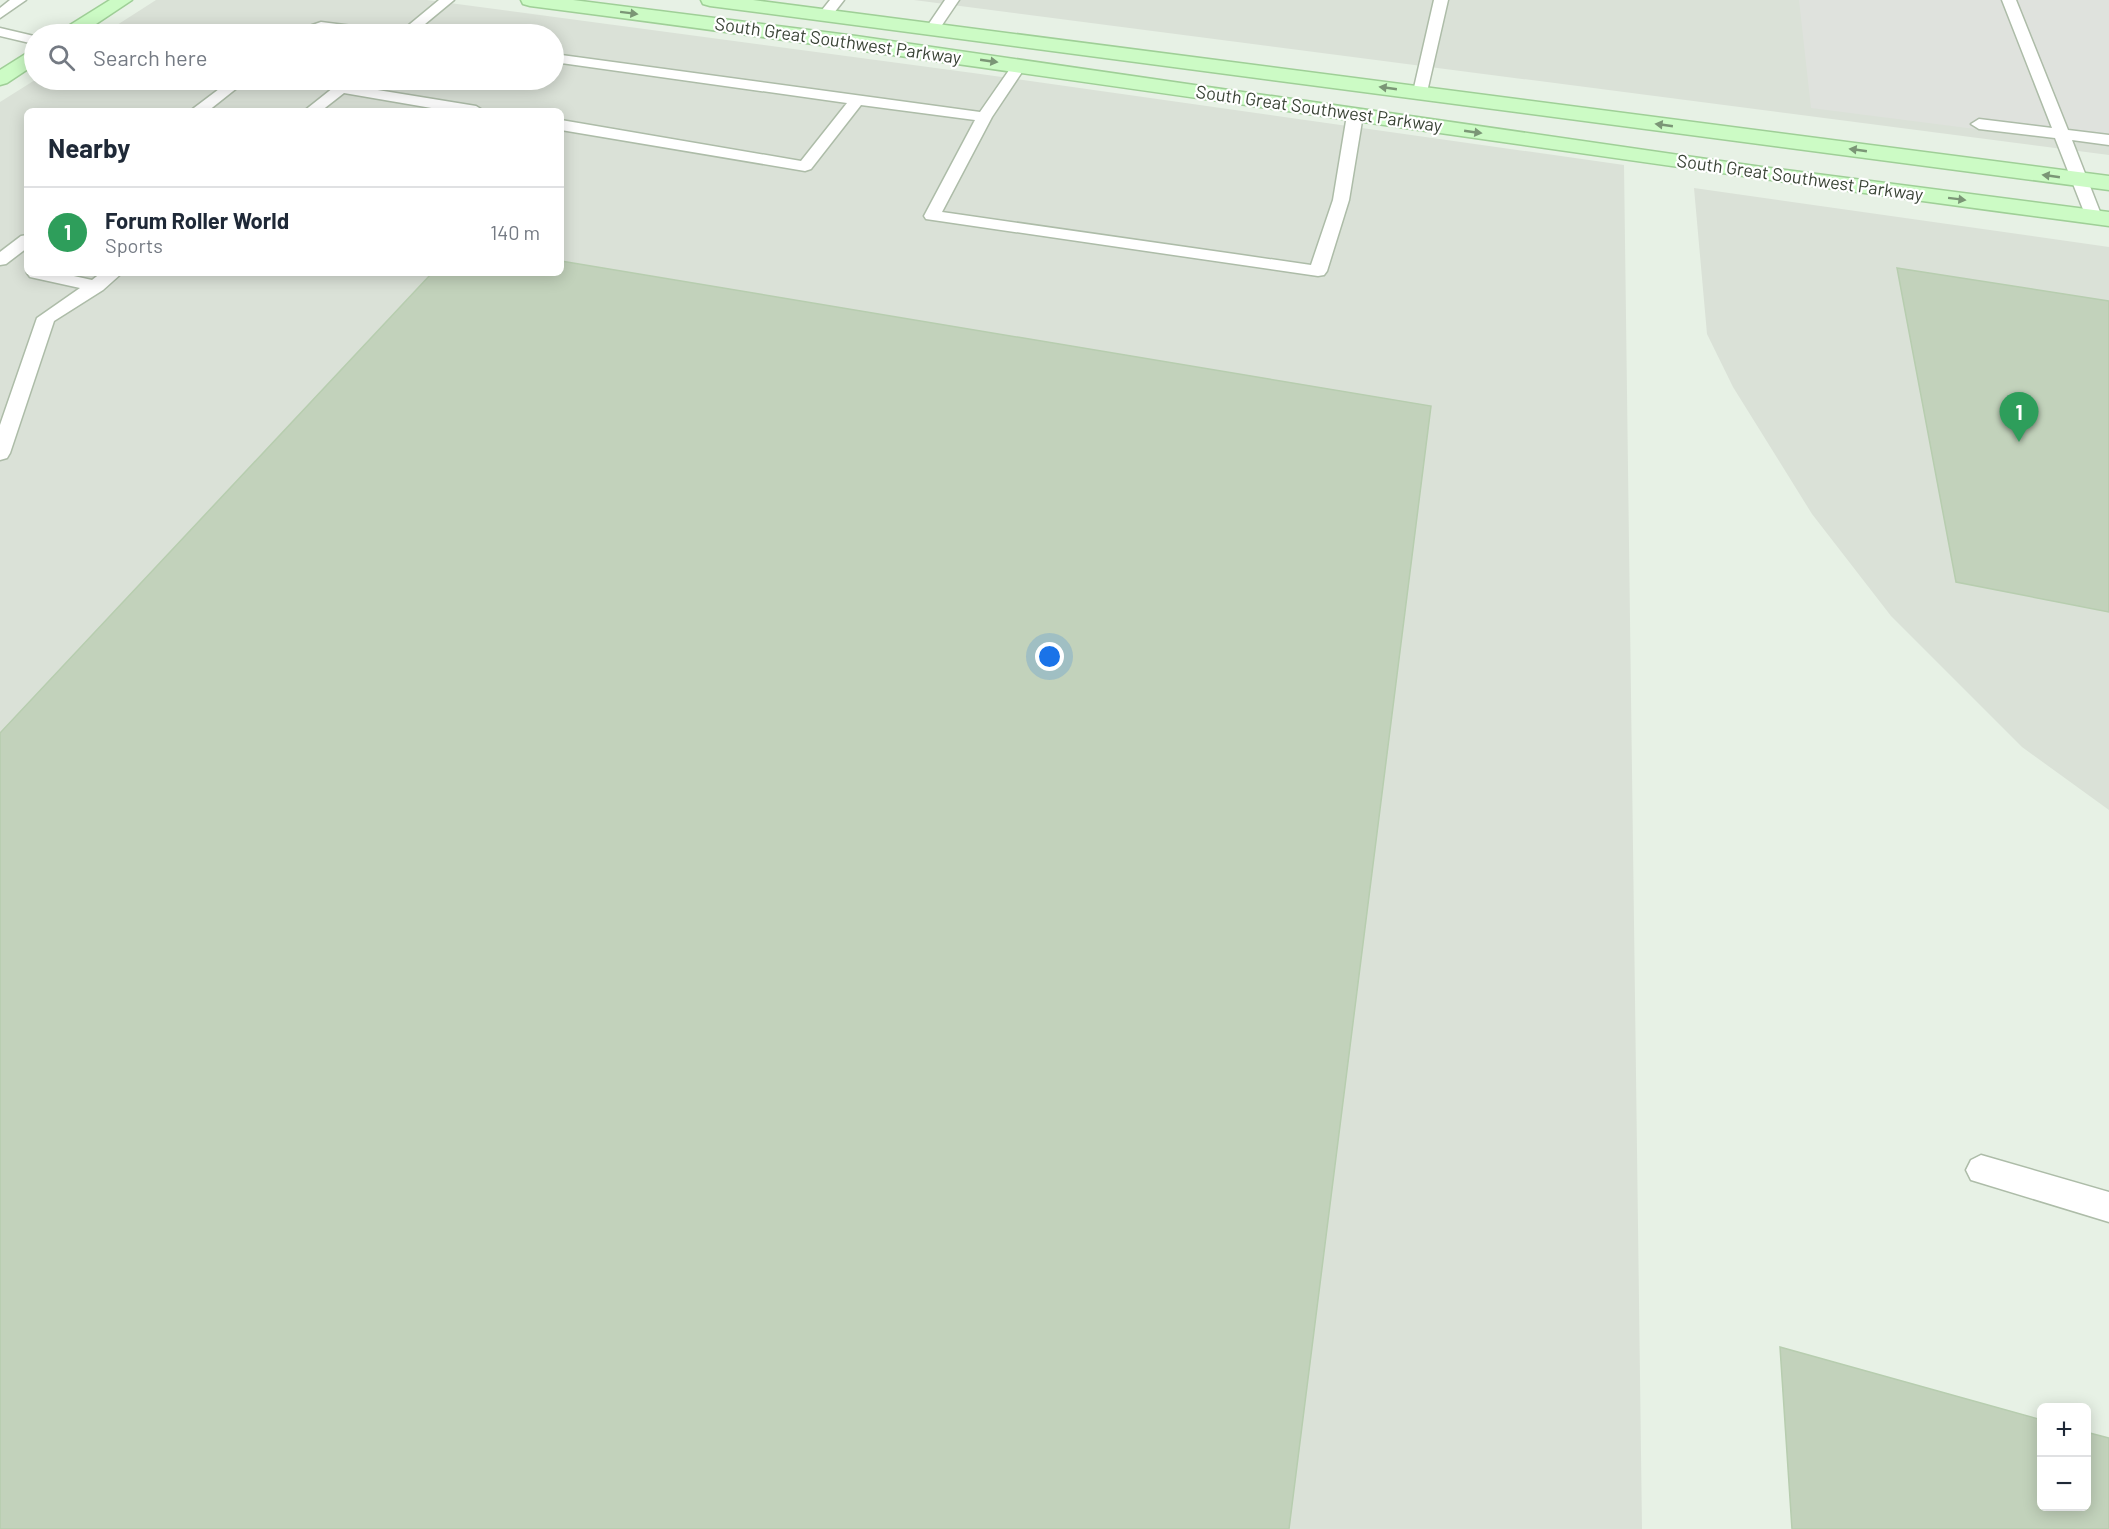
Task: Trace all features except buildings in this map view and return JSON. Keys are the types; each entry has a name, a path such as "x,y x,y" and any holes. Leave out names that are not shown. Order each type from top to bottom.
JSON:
{"main road":[{"path":"85,24 123,0"},
{"name":"South Great Southwest Parkway","path":"530,0 1019,66 1762,174 2102,218"},
{"name":"South Great Southwest Parkway","path":"710,0 831,7 933,28 2109,183"},
{"path":"1019,66 1036,41"},
{"path":"0,80 24,64"}],"lane":[{"path":"0,14 19,0"},
{"path":"417,24 447,0"},
{"path":"933,28 952,0"},
{"path":"1420,92 1441,0"},
{"path":"2008,0 2080,180 2102,218"},
{"path":"0,32 24,38"},
{"path":"564,59 984,117"},
{"path":"1019,66 984,117 932,216 1318,271 1341,200 1355,115"},
{"path":"202,108 226,90"},
{"path":"316,108 338,90"},
{"path":"374,90 461,108"},
{"path":"564,126 805,166 857,100"},
{"path":"1979,124 2109,140"},
{"path":"0,260 24,242"},
{"path":"0,266 24,270"},
{"path":"50,276 97,286"},
{"path":"0,453 46,318 97,286 109,276"},
{"path":"1981,1170 2109,1207"}],"shaded area":[{"path":"156,0 427,0 973,73 1624,165 1642,1529 0,1529 0,102 24,87 24,90 564,90 564,24 119,24"},
{"path":"914,0 2109,0 2109,155"},
{"path":"1799,0 2109,0 2109,146 1811,108"},
{"path":"1694,188 2109,247 2109,810 2022,747 1891,616 1812,514 1733,387 1707,334"}],"place":[{"name":"Forum Roller World","path":"2019,442"}]}
